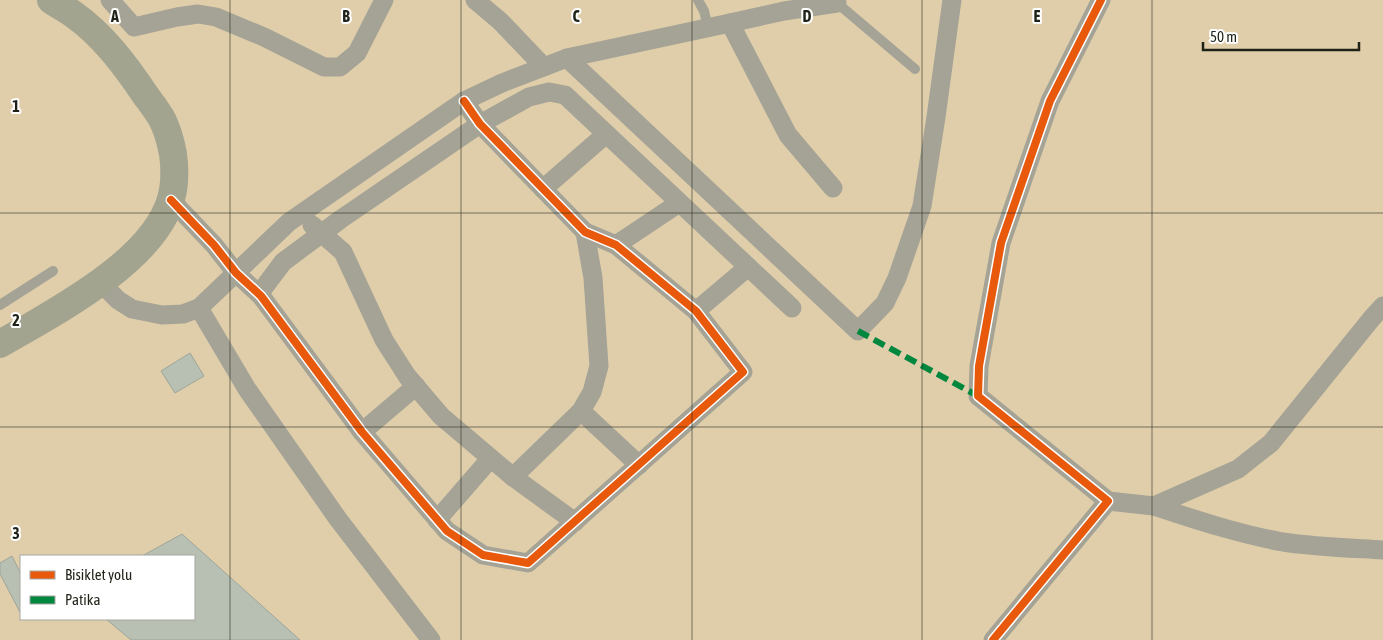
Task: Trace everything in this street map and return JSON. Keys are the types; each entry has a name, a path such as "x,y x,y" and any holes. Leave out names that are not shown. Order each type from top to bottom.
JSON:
{"main road":[{"path":"0,344 67,305 111,275 140,249 159,226 171,200 174,185 175,164 171,142 163,121 128,70 96,32 74,14 51,0"}],"street":[{"path":"110,0 134,27 198,14 216,17 264,37 324,67 340,67 357,53 384,0"},
{"path":"475,0 500,21 544,66"},
{"path":"568,58 858,331 885,303 897,278 922,206 952,0"},
{"path":"1101,0 1050,101 1001,243 979,366 978,396 1108,501 1154,506 1222,528 1284,542 1322,547 1383,550"},
{"path":"100,282 118,300 132,309 162,315 183,314 199,308 289,222 464,100 544,66 706,13 730,23 787,6 837,3"},
{"path":"730,23 788,135 833,188"},
{"path":"259,294 283,262 321,234 480,124 529,97 549,92 565,95 792,308"},
{"path":"171,200 214,246 236,273 259,294 362,432 447,532 483,555 528,563 743,372 696,311 616,245 585,232 480,124 464,100"},
{"path":"543,189 606,134"},
{"path":"616,245 679,203"},
{"path":"301,214 342,252 384,340 408,376 441,416 490,459 575,522"},
{"path":"513,477 581,410 592,392 599,366 593,278 585,232"},
{"path":"696,311 748,267"},
{"path":"1154,506 1238,468 1271,443 1383,306"},
{"path":"199,308 247,389 338,519 431,640"},
{"path":"362,432 416,386"},
{"path":"581,410 639,465"},
{"path":"437,520 490,459"},
{"path":"992,640 1108,501"}],"lane":[{"path":"698,0 706,13"},
{"path":"837,3 915,69"},
{"path":"0,305 53,271"}],"shaded area":[{"path":"0,0 1383,0 1383,640 0,640"}],"building":[{"path":"190,353 204,376 175,393 161,371"},
{"path":"182,534 300,640 131,640 107,620 195,620 195,555 144,555"},
{"path":"12,556 20,572 20,612 0,574 0,563"}],"marked path":[{"path":"858,331 978,396"}],"cycle path":[{"path":"993,640 1108,501 978,396 979,366 1001,243 1050,101 1101,0"},
{"path":"171,200 214,245 236,273 261,296 362,432 447,531 483,555 528,563 743,372 696,311 616,245 585,232 480,124 464,101"}]}
